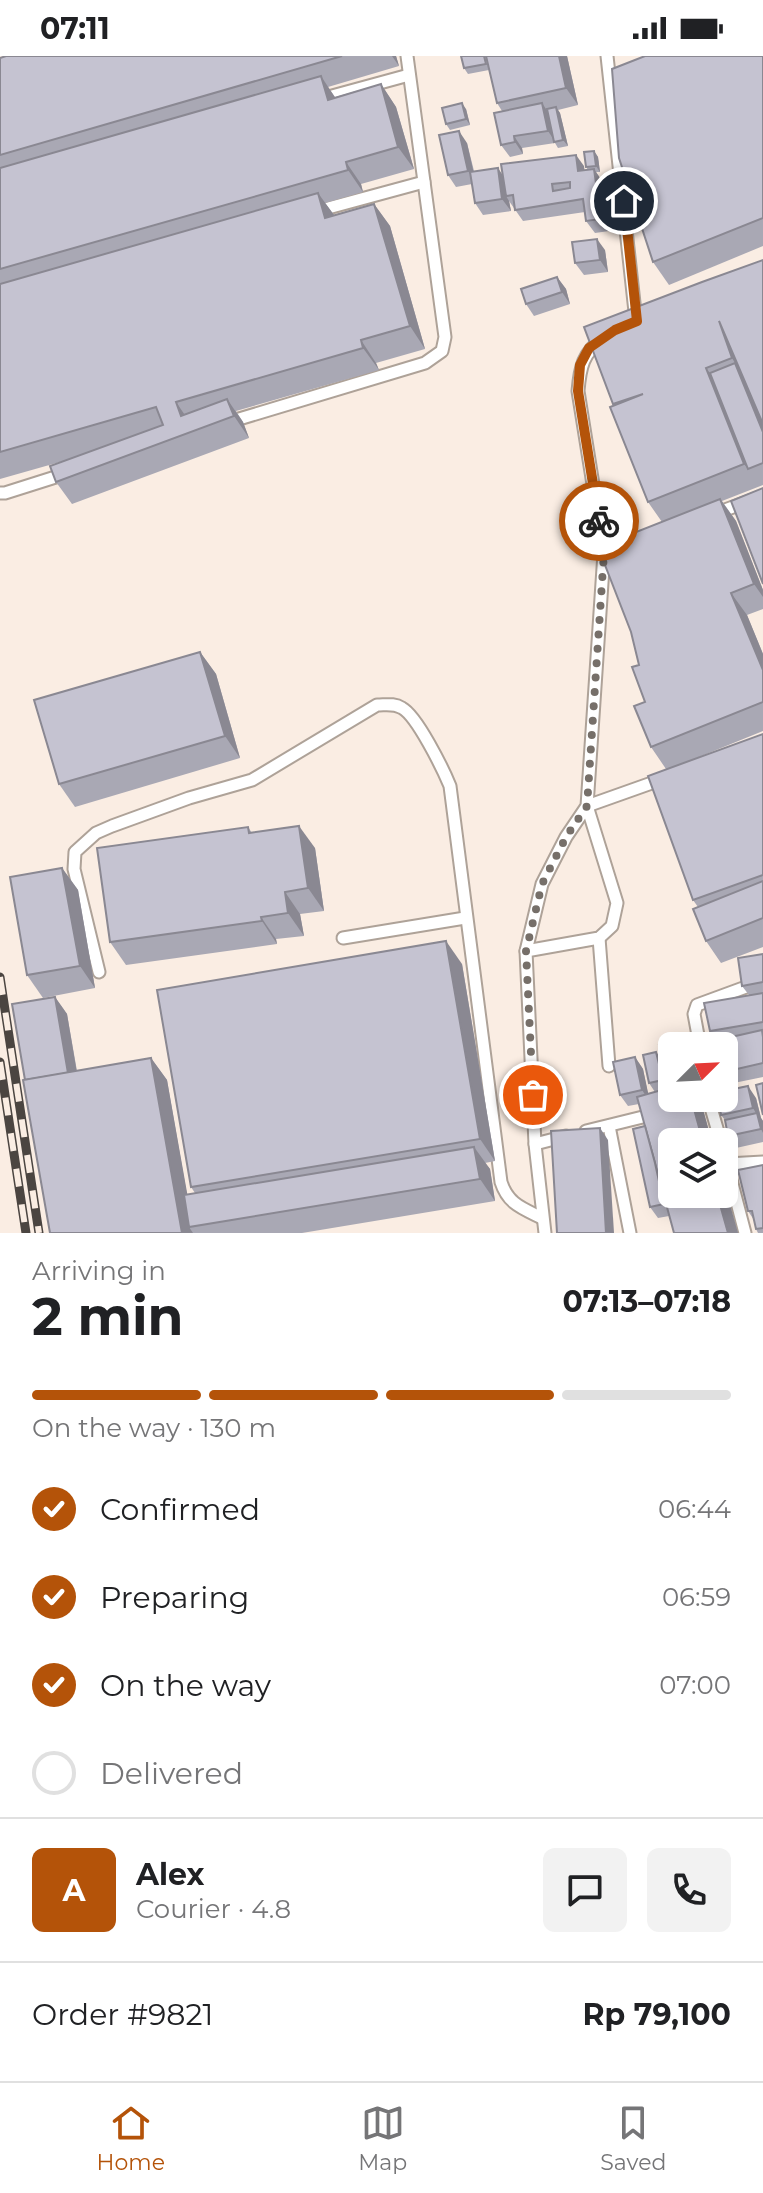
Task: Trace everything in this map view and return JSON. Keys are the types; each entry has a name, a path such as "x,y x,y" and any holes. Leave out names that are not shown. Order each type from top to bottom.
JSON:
{"lane":[{"path":"222,424 425,363 442,351 445,337 407,56"},
{"path":"607,56 626,325"},
{"path":"610,78 623,74"},
{"path":"303,104 409,75"},
{"path":"303,215 424,182"},
{"path":"526,951 599,938 612,926 617,903 587,806 604,553 578,391 580,365 589,348 626,325 651,316"},
{"path":"0,493 77,471"},
{"path":"705,517 763,496"},
{"path":"604,553 618,548"},
{"path":"99,972 74,869 75,852 96,833 189,798 252,780 377,705 394,704 406,709 440,763 450,786 501,1182 506,1196 542,1218"},
{"path":"545,1233 535,1144 526,951 542,884 566,837 587,806 675,775"},
{"path":"343,938 465,918"},
{"path":"599,938 609,1066"},
{"path":"697,1032 694,1014 697,1005 746,987"},
{"path":"535,1144 666,1112"},
{"path":"609,1126 630,1233"},
{"path":"738,1159 763,1162"},
{"path":"738,1205 745,1233"}],"building":[{"path":"342,56 0,155 0,58"},
{"path":"461,56 484,56 486,64 464,68"},
{"path":"486,56 559,56 566,88 497,103"},
{"path":"645,56 763,56 763,218 653,262 619,158 612,69"},
{"path":"321,76 328,100 381,84 398,147 346,162 348,170 0,269 0,168"},
{"path":"462,103 466,119 446,124 442,108"},
{"path":"542,103 548,131 514,136 515,142 501,145 494,113"},
{"path":"556,107 563,140 554,142 547,109"},
{"path":"459,131 468,171 448,175 439,135"},
{"path":"594,151 596,166 586,167 584,152"},
{"path":"576,155 578,171 594,169 601,219 586,221 583,199 515,210 513,195 506,196 501,164","holes":["570,182 570,188 553,191 552,184"]},
{"path":"498,168 502,199 475,203 470,172"},
{"path":"318,193 325,218 374,204 410,326 361,340 363,348 176,402 181,416 227,399 234,416 56,482 50,466 163,425 156,407 0,452 0,284"},
{"path":"597,239 600,260 575,263 572,242"},
{"path":"763,260 763,424 719,321 732,358 706,368 744,464 648,502 610,407 643,394 613,404 584,327"},
{"path":"557,277 562,292 526,304 521,289"},
{"path":"735,363 763,432 763,463 748,469 710,373"},
{"path":"763,488 763,584 731,501"},
{"path":"720,499 754,584 731,593 763,670 763,702 651,747 634,706 645,702 632,667 639,665 631,632 598,547"},
{"path":"200,652 225,736 59,784 34,700"},
{"path":"763,734 763,875 693,900 648,776"},
{"path":"299,826 308,888 285,892 288,913 261,917 262,921 110,942 97,848 248,827 249,833"},
{"path":"62,868 80,966 27,975 10,877"},
{"path":"763,881 763,918 706,941 693,909"},
{"path":"446,941 480,1139 191,1187 157,990"},
{"path":"763,954 763,982 742,986 738,958"},
{"path":"763,993 763,1022 710,1031 704,1003"},
{"path":"55,997 68,1073 25,1080 12,1004"},
{"path":"762,1030 763,1063 738,1069 738,1035"},
{"path":"656,1052 658,1081 649,1083 643,1055"},
{"path":"635,1057 642,1090 620,1095 613,1062"},
{"path":"151,1058 182,1233 50,1233 23,1080"},
{"path":"763,1083 763,1115 756,1085"},
{"path":"748,1086 753,1108 738,1111 738,1088"},
{"path":"658,1091 658,1112 695,1112 699,1128 658,1128 658,1174 637,1097"},
{"path":"757,1113 761,1129 738,1134 738,1128 726,1128 725,1120"},
{"path":"645,1126 658,1177 658,1205 650,1207 633,1129"},
{"path":"600,1128 606,1233 557,1233 551,1131"},
{"path":"474,1147 480,1179 189,1227 184,1195"},
{"path":"763,1165 763,1228 756,1229 752,1211 748,1211 738,1170"},
{"path":"667,1208 721,1208 728,1233 674,1233"}],"railway":[{"path":"0,977 39,1233"},
{"path":"0,1062 26,1233"}],"way so far":[{"path":"533,1095 526,951 542,884 566,837 587,806 604,553 599,521"}],"route":[{"path":"599,521 578,391 580,365 589,348 615,330 637,321 624,201"}]}
